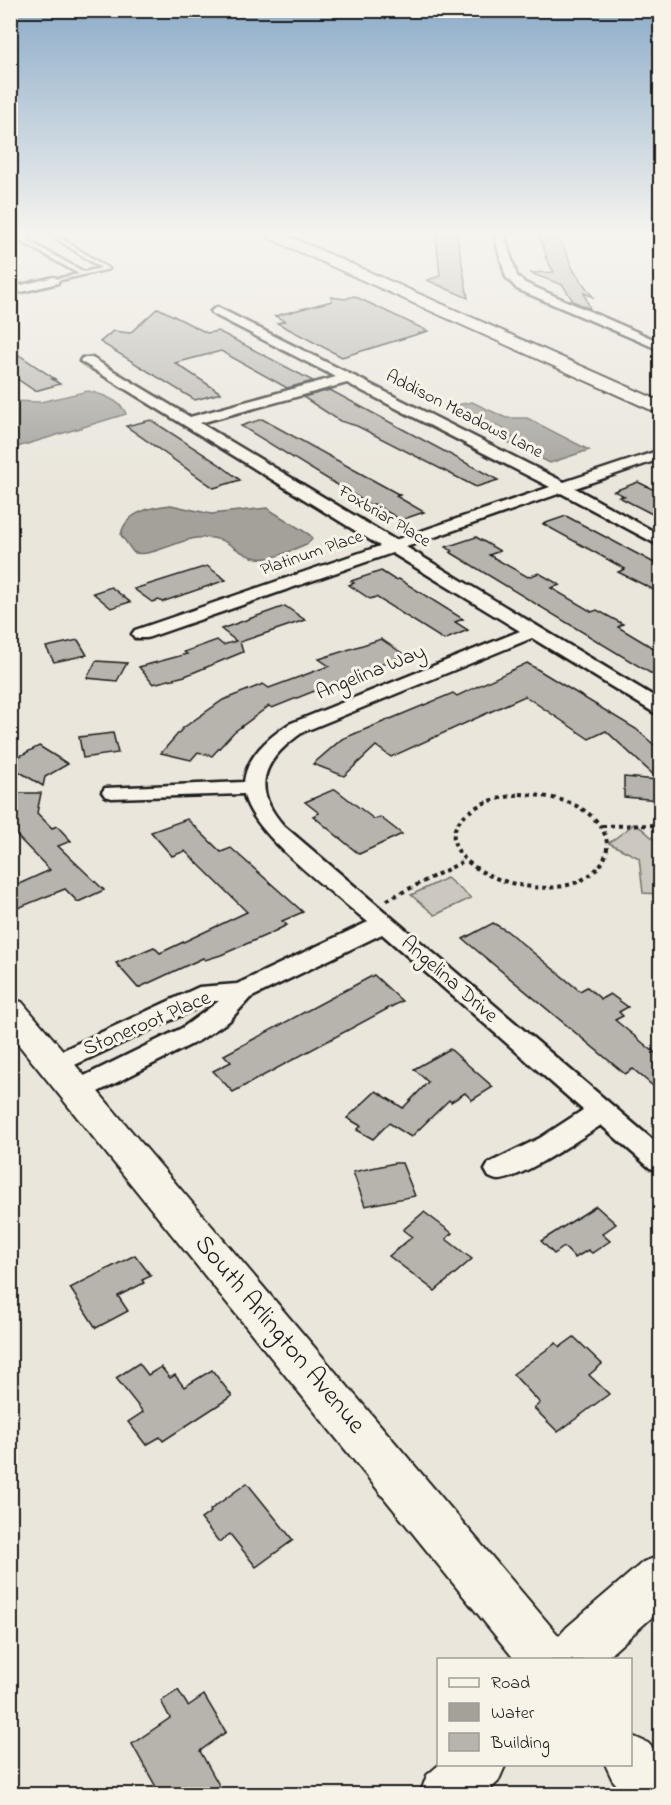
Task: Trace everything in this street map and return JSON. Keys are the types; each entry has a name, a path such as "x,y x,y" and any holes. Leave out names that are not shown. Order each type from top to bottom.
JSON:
{"street":[{"name":"Addison Meadows Lane","path":"235,319 563,488 660,541"},
{"path":"462,319 660,408"},
{"path":"598,319 660,346"},
{"name":"Foxbriar Place","path":"87,361 660,708"},
{"path":"189,422 349,378"},
{"name":"Platinum Place","path":"141,634 660,454"},
{"name":"Angelina Way","path":"253,788 261,758 282,737 296,728 534,631"},
{"path":"112,792 253,788"},
{"name":"Angelina Drive","path":"253,788 259,809 272,827 660,1161"},
{"name":"Stoneroot Place","path":"66,1078 191,1034 220,1015 241,992 376,917"},
{"name":"Stoneroot Place","path":"66,1078 208,993 241,992"},
{"name":"South Arlington Avenue","path":"10,1010 546,1658"},
{"path":"499,1170 549,1145 602,1111"},
{"path":"573,1658 584,1644 660,1579"},
{"path":"632,1763 658,1794"},
{"path":"446,1794 478,1766"}],"path":[{"path":"520,794 553,798 588,813 602,826 609,841 607,856 596,871 579,881 555,887 529,888 503,884 481,874 464,861 455,846 454,831 462,817 469,811 497,797 520,794"},
{"path":"602,826 660,825"},
{"path":"376,917 464,861"}],"shaded area":[{"path":"634,824 660,844 660,894 643,893 639,858 609,843"},
{"path":"447,878 471,898 435,915 411,895"}],"water":[{"path":"88,391 116,402 126,414 11,449 11,401 41,402"},
{"path":"472,402 506,418 527,418 589,450 550,463 505,440 512,437 500,427 469,421 454,413 457,405"},
{"path":"171,505 211,514 267,508 310,535 312,539 307,544 269,558 249,556 224,542 208,538 189,539 146,553 133,552 121,535 123,527 140,512"}],"building":[{"path":"145,319 180,319 207,333 218,331 313,381 287,388 221,351 175,363 221,393 195,400 100,342 113,331 130,333"},
{"path":"281,319 403,319 428,331 342,357 277,323 285,321"},
{"path":"10,349 60,384 35,391 10,374"},
{"path":"330,390 498,480 476,487 357,426 340,421 303,397"},
{"path":"262,419 400,495 396,496 424,512 401,520 374,504 370,505 241,426"},
{"path":"151,420 240,480 214,488 126,426"},
{"path":"638,482 652,489 660,486 660,518 619,497 624,496 614,491"},
{"path":"566,516 660,566 660,593 618,572 625,569 543,524"},
{"path":"476,537 500,551 489,555 528,577 539,573 560,585 551,588 592,612 597,610 623,624 618,627 660,652 660,679 450,552 452,551 446,547"},
{"path":"207,566 226,580 162,602 159,600 152,602 134,589"},
{"path":"381,571 395,580 399,579 463,619 455,622 468,630 444,640 376,597 370,599 349,585 354,583 351,581"},
{"path":"111,587 130,602 111,608 93,593"},
{"path":"285,606 305,620 240,642 243,652 185,676 153,684 139,667 187,654 184,652 217,640 223,645 236,641 221,629"},
{"path":"381,639 405,655 272,708 269,706 234,732 212,756 198,752 191,760 161,753 183,728 223,700 263,684 269,688 329,666 319,659"},
{"path":"78,640 87,655 54,662 46,647"},
{"path":"96,661 127,663 117,681 87,678"},
{"path":"527,663 636,729 660,750 660,800 624,797 624,777 659,780 606,731 589,739 525,696 391,757 376,746 344,776 313,764 342,739 453,693 457,696"},
{"path":"113,733 118,753 83,758 79,737"},
{"path":"39,746 68,764 45,777 43,786 10,766 10,761"},
{"path":"335,789 374,819 380,817 402,834 359,854 313,816 319,813 305,802"},
{"path":"10,793 41,793 37,813 52,828 57,826 71,841 58,846 104,890 78,902 65,889 18,908 10,901 10,888 50,870 10,829"},
{"path":"187,819 221,852 231,848 303,912 282,921 287,925 269,934 221,955 205,960 203,958 138,988 116,963 154,947 160,953 247,912 185,851 172,856 151,832"},
{"path":"493,923 507,931 580,991 587,987 601,999 610,994 628,1007 619,1012 623,1016 615,1020 660,1057 660,1092 633,1069 625,1074 463,939"},
{"path":"374,975 402,1001 233,1092 213,1071 231,1062 224,1055"},
{"path":"450,1049 493,1087 472,1100 465,1093 451,1102 449,1100 411,1137 389,1123 373,1139 357,1130 361,1126 347,1118 376,1091 403,1108 428,1082 414,1069"},
{"path":"402,1163 415,1196 365,1206 353,1172"},
{"path":"596,1206 616,1224 602,1234 610,1241 592,1253 588,1250 575,1258 564,1247 554,1254 541,1241"},
{"path":"424,1212 452,1233 446,1239 472,1259 435,1291 389,1256 412,1237 403,1230"},
{"path":"135,1255 151,1276 142,1280 144,1283 118,1296 128,1311 96,1328 70,1288"},
{"path":"574,1337 602,1364 589,1375 609,1394 558,1432 534,1408 540,1403 513,1374 556,1343 560,1347"},
{"path":"139,1363 148,1375 161,1367 170,1378 175,1375 184,1387 212,1370 232,1396 163,1441 160,1437 146,1445 128,1422 143,1412 116,1378"},
{"path":"247,1483 293,1540 256,1567 230,1534 219,1542 201,1519"},
{"path":"178,1690 188,1706 204,1695 226,1732 200,1751 220,1787 209,1794 160,1794 132,1744 170,1718 161,1701"}]}
